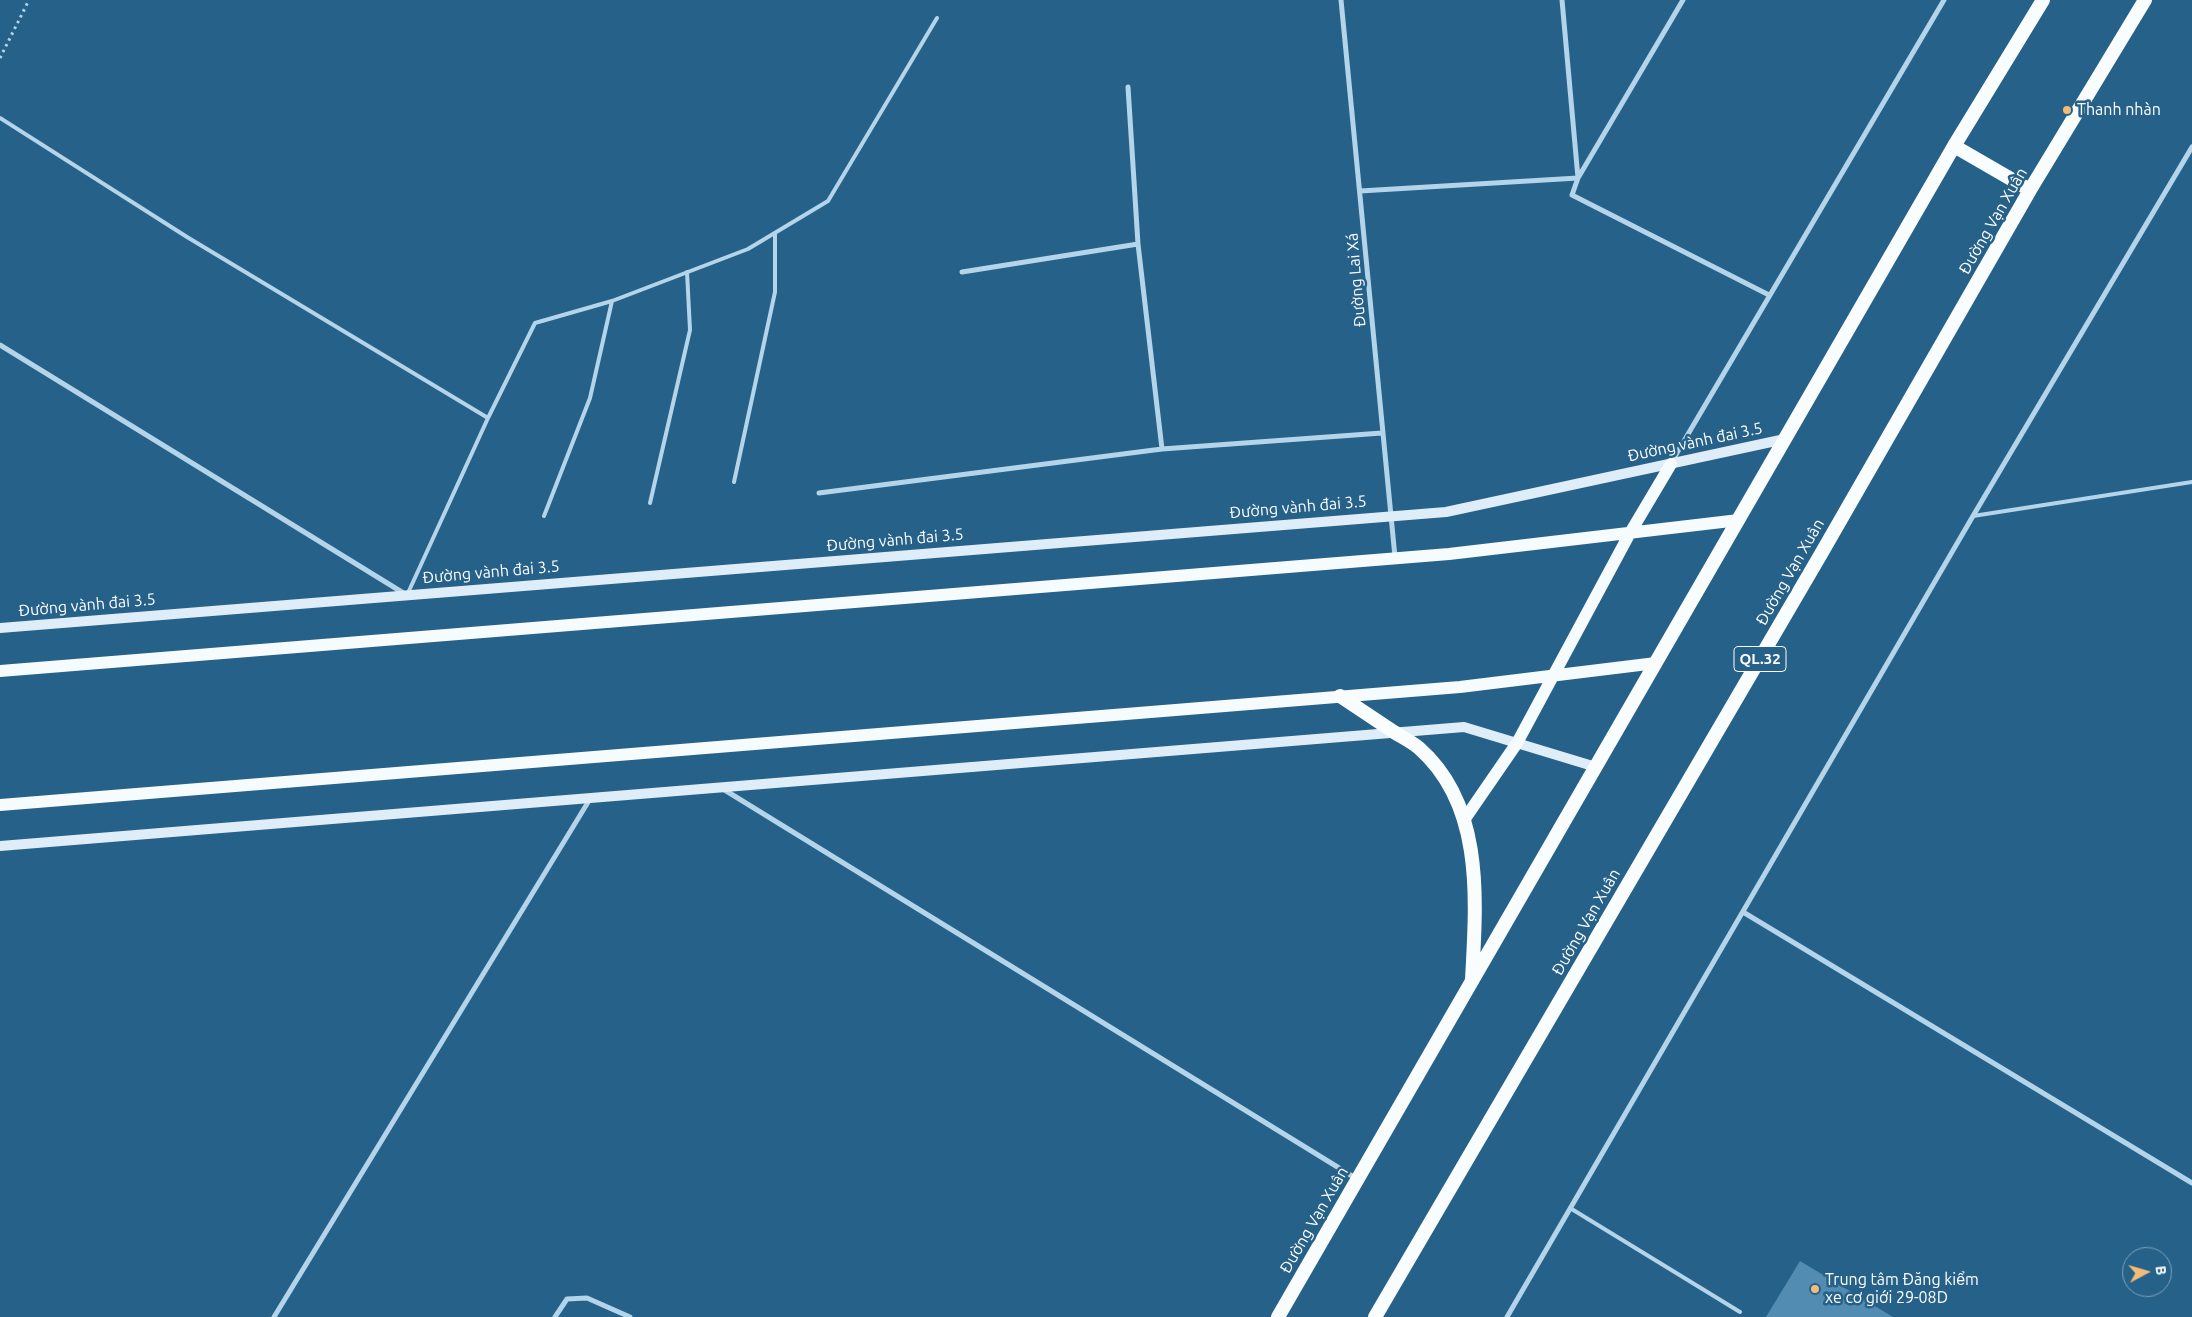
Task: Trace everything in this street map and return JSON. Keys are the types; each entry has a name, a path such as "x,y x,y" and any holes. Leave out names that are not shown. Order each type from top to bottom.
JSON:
{"highway":[{"name":"Đường Vạn Xuân","path":"1278,1317 1954,146 2043,0"},
{"name":"Đường Vạn Xuân","path":"1375,1317 1816,562 2030,190 2146,0"},
{"path":"1954,146 2030,190"},
{"path":"1340,696 1419,748 1447,780 1464,820 1473,856 1475,914 1472,982"}],"main road":[{"name":"Đường vành đai 3.5","path":"0,628 1446,512 1786,439"},
{"path":"1464,820 1517,743 1630,533 1671,464"},
{"path":"0,671 1449,554 1739,520"},
{"path":"0,805 1460,686 1656,663"},
{"path":"0,846 1464,727 1596,767"}],"street":[{"name":"Đường Lai Xá","path":"1342,0 1395,558"},
{"path":"1562,0 1578,178"},
{"path":"1683,0 1578,178 1572,195 1769,295"},
{"path":"1671,464 1944,0"},
{"path":"1128,87 1138,244 1162,449"},
{"path":"1507,1317 1973,516 2192,147"},
{"path":"1360,191 1578,178"},
{"path":"962,272 1138,244"},
{"path":"0,345 408,595"},
{"path":"819,494 1162,449 1382,433"},
{"path":"720,788 1357,1179"},
{"path":"274,1317 590,798"},
{"path":"1743,912 2192,1183"},
{"path":"555,1317 567,1299 587,1298 630,1317"}],"lane":[{"path":"408,595 488,418 535,323 612,301 748,249 828,201 937,18"},
{"path":"0,118 187,236 488,418"},
{"path":"734,482 775,292 775,233"},
{"path":"650,503 690,330 687,272"},
{"path":"544,516 590,398 612,301"},
{"path":"1973,516 2192,482"},
{"path":"1570,1208 1740,1312"}],"path":[{"path":"0,58 29,0"}],"building":[{"name":"Trung tâm Đăng kiểm xe cơ giới 29-08D","path":"1800,1261 1893,1317 1766,1317"}],"place":[{"name":"Thanh nhàn","path":"2067,110"},
{"name":"Trung tâm Đăng kiểm xe cơ giới 29-08D","path":"1815,1289"}]}
